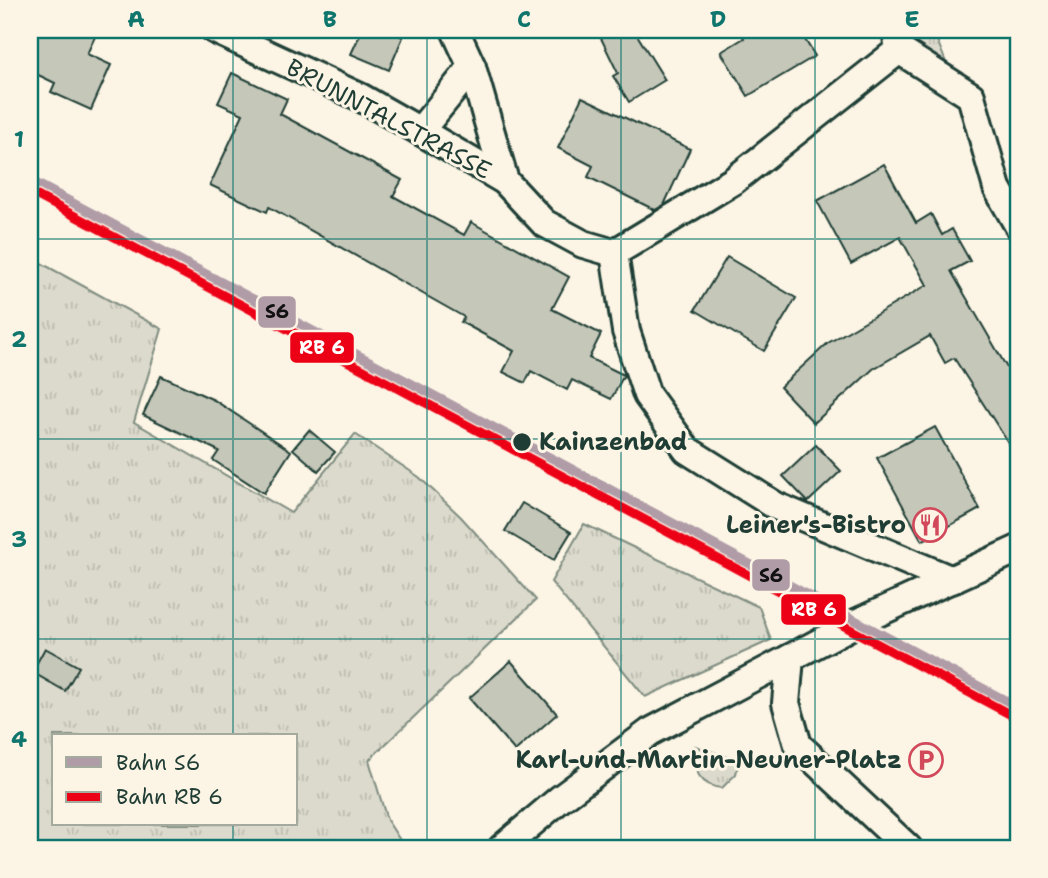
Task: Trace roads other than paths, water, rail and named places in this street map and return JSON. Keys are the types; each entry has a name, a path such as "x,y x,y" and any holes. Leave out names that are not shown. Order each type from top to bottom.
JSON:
{"street":[{"name":"BRUNNTALSTRASSE","path":"215,30 360,97 505,181 544,223 583,244 614,253"},
{"path":"455,30 472,67 505,181"},
{"path":"952,580 776,506 687,450 647,395 626,331 614,253 733,181 897,40 971,96 997,188 1018,225"},
{"path":"420,131 472,67"},
{"path":"502,848 560,799 650,732 858,622 1018,550"},
{"path":"790,658 786,703 798,745 908,848"}],"rail line":[{"name":"S6","path":"30,180 1018,707"}],"place":[{"name":"Kainzenbad","path":"522,442"},
{"name":"Leiner's-Bistro","path":"930,525"},
{"name":"Karl-und-Martin-Neuner-Platz","path":"926,760"}]}
